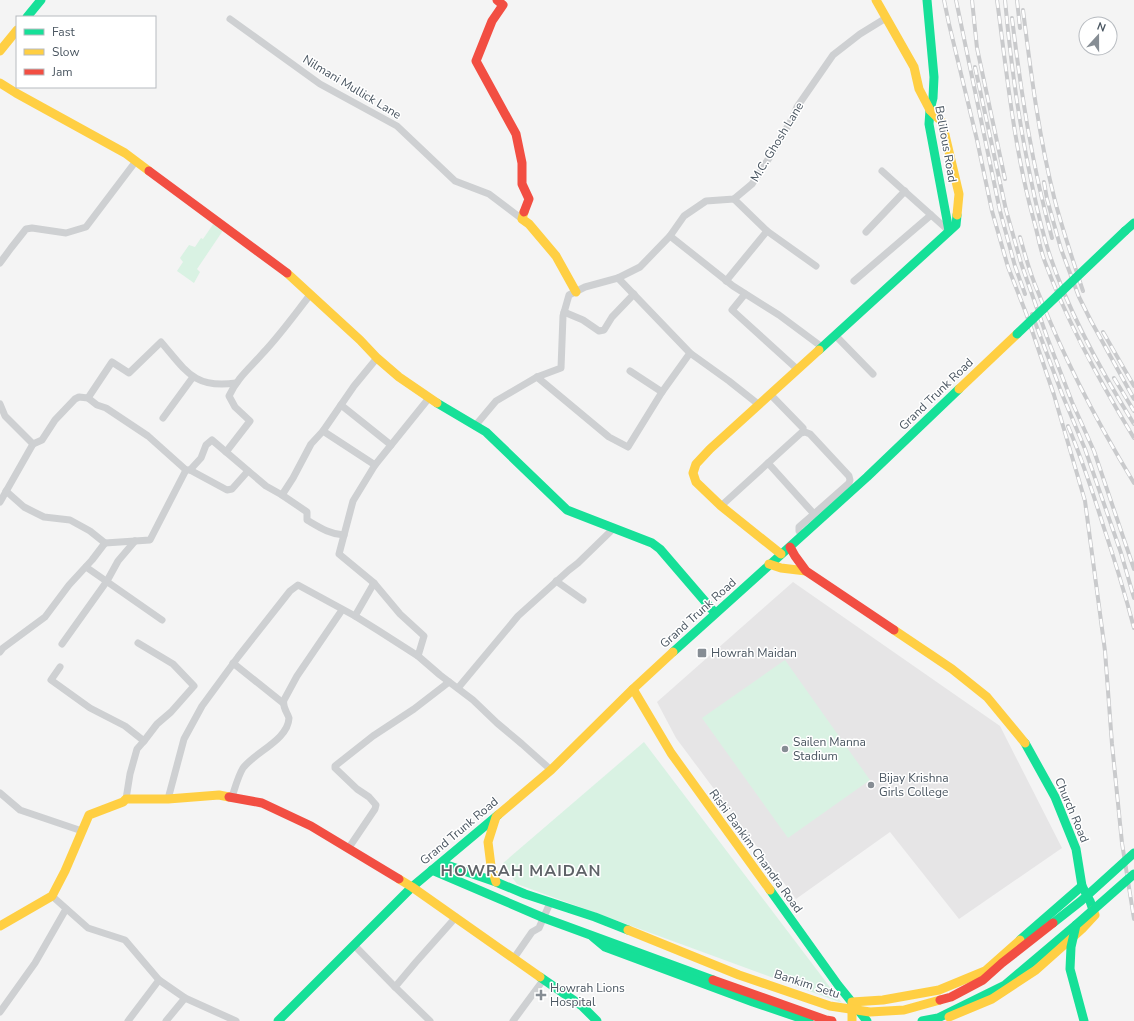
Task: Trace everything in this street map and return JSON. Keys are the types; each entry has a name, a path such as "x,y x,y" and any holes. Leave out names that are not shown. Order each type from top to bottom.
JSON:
{"main road":[{"path":"28,16 41,0"},
{"path":"497,0 503,5 492,21 476,61 516,134 522,163 522,184 530,198 522,219"},
{"name":"Belilious Road","path":"876,0 914,67 919,89 930,110 929,124 949,231"},
{"path":"781,554 721,506 696,482 693,473 696,464 710,448 956,225 960,194 942,122 930,110 933,98 934,77 927,0"},
{"path":"0,51 16,31"},
{"path":"0,83 125,153 284,270 399,377 429,398 486,432 567,510 652,543 660,549 715,612"},
{"name":"Nilmani Mullick Lane","path":"522,219 529,224 556,256 576,292"},
{"name":"Grand Trunk Road","path":"278,1021 412,886 550,770 715,612 790,547 867,477 1134,223"},
{"path":"790,547 806,571"},
{"path":"770,564 781,568 806,571"},
{"name":"Church Road","path":"806,571 952,669 987,697 1026,743 1055,797 1076,848 1082,886 1095,915 1082,929 1036,970 998,995 940,1021"},
{"name":"Rishi Bankim Chandra Road","path":"633,689 671,753 834,979 867,1021"},
{"path":"0,926 52,896 65,871 88,815 123,802 126,799 168,799 219,795 232,797 262,803 311,826 412,886 582,1006 597,1021"},
{"path":"496,816 488,842 491,866 496,882"},
{"name":"Bankim Setu","path":"441,862 525,894 628,930 739,975 830,1006 870,1012 904,1010 951,996 983,980 1002,963 1081,901 1134,852"},
{"path":"432,870 544,918 759,997 832,1021"},
{"path":"922,1021 938,1018 1005,985 1134,874"},
{"path":"852,1021 852,1002 883,1000 939,990 985,971 1082,886"},
{"path":"1076,925 1071,947 1070,969 1084,1021"},
{"path":"591,935 605,947 808,1021"}],"street":[{"name":"M.C. Ghosh Lane","path":"734,199 752,184 764,168 792,119 797,107 833,55 860,34 886,18"},
{"name":"Nilmani Mullick Lane","path":"230,19 320,84 397,126 455,181 489,194 522,219"},
{"path":"0,263 26,229 32,228 66,233 86,227 136,161"},
{"path":"882,171 949,231"},
{"path":"866,232 904,191"},
{"path":"475,426 496,401 537,377 561,368 563,316 569,295 585,287 618,278 640,267 670,236 684,216 706,202 734,199 767,231 816,266"},
{"path":"854,281 931,215"},
{"path":"726,281 767,231"},
{"path":"670,236 726,281 822,347"},
{"path":"618,278 690,353 758,404"},
{"path":"564,312 582,320 599,331 602,331 612,317 634,294"},
{"path":"745,294 732,310 797,369"},
{"path":"226,452 250,421 235,407 229,396 242,374 264,352 310,295"},
{"path":"835,335 873,374"},
{"path":"88,398 112,362 129,373 161,342 186,372 193,377 206,382 221,385 236,383"},
{"path":"537,377 609,437 628,447 662,392 690,353"},
{"path":"282,496 311,444 323,431 354,386 377,358"},
{"path":"630,371 662,392"},
{"path":"163,418 193,377"},
{"path":"770,394 803,428"},
{"path":"0,502 33,444 42,440 55,420 75,399 79,397 88,398 97,405 106,408 148,436 188,470 227,490 232,489 248,471"},
{"path":"418,656 424,636 400,614 374,583 339,554 353,501 375,465 429,398"},
{"path":"0,404 5,416 33,444"},
{"path":"341,405 391,445"},
{"path":"323,431 375,465"},
{"path":"721,506 801,433 805,432 810,434 850,480 849,483 799,527 799,531 802,536"},
{"path":"6,491 24,507 44,517 70,520 90,531 104,543 150,540 188,470 201,458 206,445 212,440 266,486 307,512 307,520 334,534 344,535"},
{"path":"768,463 814,514"},
{"path":"458,688 518,616 578,563 614,528"},
{"path":"62,644 107,581 118,561 135,541"},
{"path":"0,652 3,648 45,617 104,543"},
{"path":"86,567 162,620"},
{"path":"556,581 583,600"},
{"path":"355,616 374,583"},
{"path":"168,799 184,739 202,706 233,663 290,591 298,585 355,616 418,656 473,700 550,770"},
{"path":"283,703 297,676 342,610"},
{"path":"126,799 136,749 194,686 173,664 138,643"},
{"path":"232,797 248,762 276,740 287,725 289,718 283,703 233,663"},
{"path":"60,667 51,680 90,708 125,726 144,741"},
{"path":"348,848 376,806 335,768 335,765 372,736 414,709 449,682"},
{"path":"0,793 20,810 82,831"},
{"path":"52,896 88,928 125,940 159,980 185,998 236,1021"},
{"path":"514,958 532,932 539,928 550,903"},
{"path":"0,1012 35,963 66,909"},
{"path":"395,988 456,917"},
{"path":"354,945 395,988 430,1021"},
{"path":"513,1021 544,979"},
{"path":"128,1021 159,980"},
{"path":"166,1021 185,998"}],"shaded area":[{"name":"Bijay Krishna Girls College","path":"793,582 1000,726 1062,848 959,919 890,832 796,899 676,738 657,702"}],"green space":[{"path":"214,223 224,229 197,269 200,272 194,283 177,271 183,262 180,258 189,245 195,247 201,238 203,239"},
{"path":"785,660 870,780 788,838 702,718"},
{"path":"644,742 842,1003 517,884 502,864"}],"railway":[{"path":"944,0 992,211 1008,267 1026,313 1054,395 1085,501 1105,651 1112,744 1122,843 1134,919"},
{"path":"956,0 1000,211 1015,266 1025,294"},
{"path":"972,0 977,48 1005,179"},
{"path":"997,0 1016,139 1027,194 1043,257 1064,308 1085,352 1134,438"},
{"path":"1005,0 1020,124 1046,245 1067,300 1087,342 1134,424"},
{"path":"1017,0 1020,28"},
{"path":"1023,10 1044,154 1061,224 1083,291"},
{"path":"1012,18 1028,129 1052,238"},
{"path":"975,67 1006,210 1021,263 1072,402 1094,451 1134,569"},
{"path":"1044,182 1047,199 1061,249 1079,297 1134,399"},
{"path":"1020,237 1028,264 1048,317 1070,366 1107,437 1134,483"},
{"path":"1032,314 1062,394 1085,449 1121,553 1134,598"},
{"path":"1103,332 1134,386"},
{"path":"1114,378 1134,411"},
{"path":"1068,426 1096,502 1134,628"}],"traffic: fast":[{"path":"28,16 41,0"},
{"path":"927,0 934,77 933,98 929,124 949,231"},
{"path":"819,350 956,225 957,215"},
{"path":"1125,231 1134,223"},
{"path":"1017,334 1125,231"},
{"path":"673,652 867,477 959,389"},
{"path":"437,403 486,432 567,510 652,543 660,549 715,613"},
{"path":"1025,743 1055,797 1076,849 1082,886 1093,910"},
{"path":"278,1021 412,887 498,815"},
{"path":"1053,923 1081,901 1134,853"},
{"path":"441,863 628,930"},
{"path":"432,870 544,918 713,980"},
{"path":"1084,1021 1070,969 1071,947 1076,925 1134,874"},
{"path":"1020,940 1082,886"},
{"path":"770,890 838,985 867,1021"},
{"path":"922,1021 938,1018 1005,985 1076,925"},
{"path":"593,937 605,947 753,1002 809,1021"},
{"path":"540,977 582,1006 597,1021"}],"traffic: slow":[{"path":"876,0 914,67 919,89 930,110"},
{"path":"0,51 16,31"},
{"path":"0,83 125,153 149,171"},
{"path":"930,110 942,122 959,194 957,215"},
{"path":"524,212 522,219 529,224 556,256 576,292"},
{"path":"287,273 360,340 377,358 399,377 437,403"},
{"path":"959,389 1017,334"},
{"path":"781,554 721,506 696,482 693,473 696,464 710,449 819,350"},
{"path":"769,564 781,568 806,571"},
{"path":"894,630 952,669 987,697 1025,743"},
{"path":"498,815 551,770 633,689 673,652"},
{"path":"633,689 671,753 770,890"},
{"path":"0,926 52,896 65,871 89,815 123,802 126,799 168,799 219,795 229,797"},
{"path":"496,817 488,842 491,866 496,882"},
{"path":"399,879 540,977"},
{"path":"949,1017 992,999 1036,970 1082,929 1095,915 1093,910"},
{"path":"628,930 739,975 830,1006 870,1012 904,1010 940,1000"},
{"path":"852,1021 852,1002 883,1000 939,990 985,971 1020,940"}],"traffic: jam":[{"path":"497,0 503,5 492,21 476,61 516,134 522,163 522,184 529,199 524,212"},
{"path":"149,171 287,273"},
{"path":"790,547 806,571 894,630"},
{"path":"229,797 262,803 311,826 399,879"},
{"path":"940,1000 951,997 983,980 1053,923"},
{"path":"713,980 832,1021"}],"place":[{"name":"Howrah Maidan","path":"702,653"},
{"name":"Sailen Manna Stadium","path":"785,749"},
{"name":"Bijay Krishna Girls College","path":"871,785"},
{"name":"Howrah Lions Hospital","path":"541,995"}],"district":[{"name":"HOWRAH MAIDAN","path":"521,870"}]}
